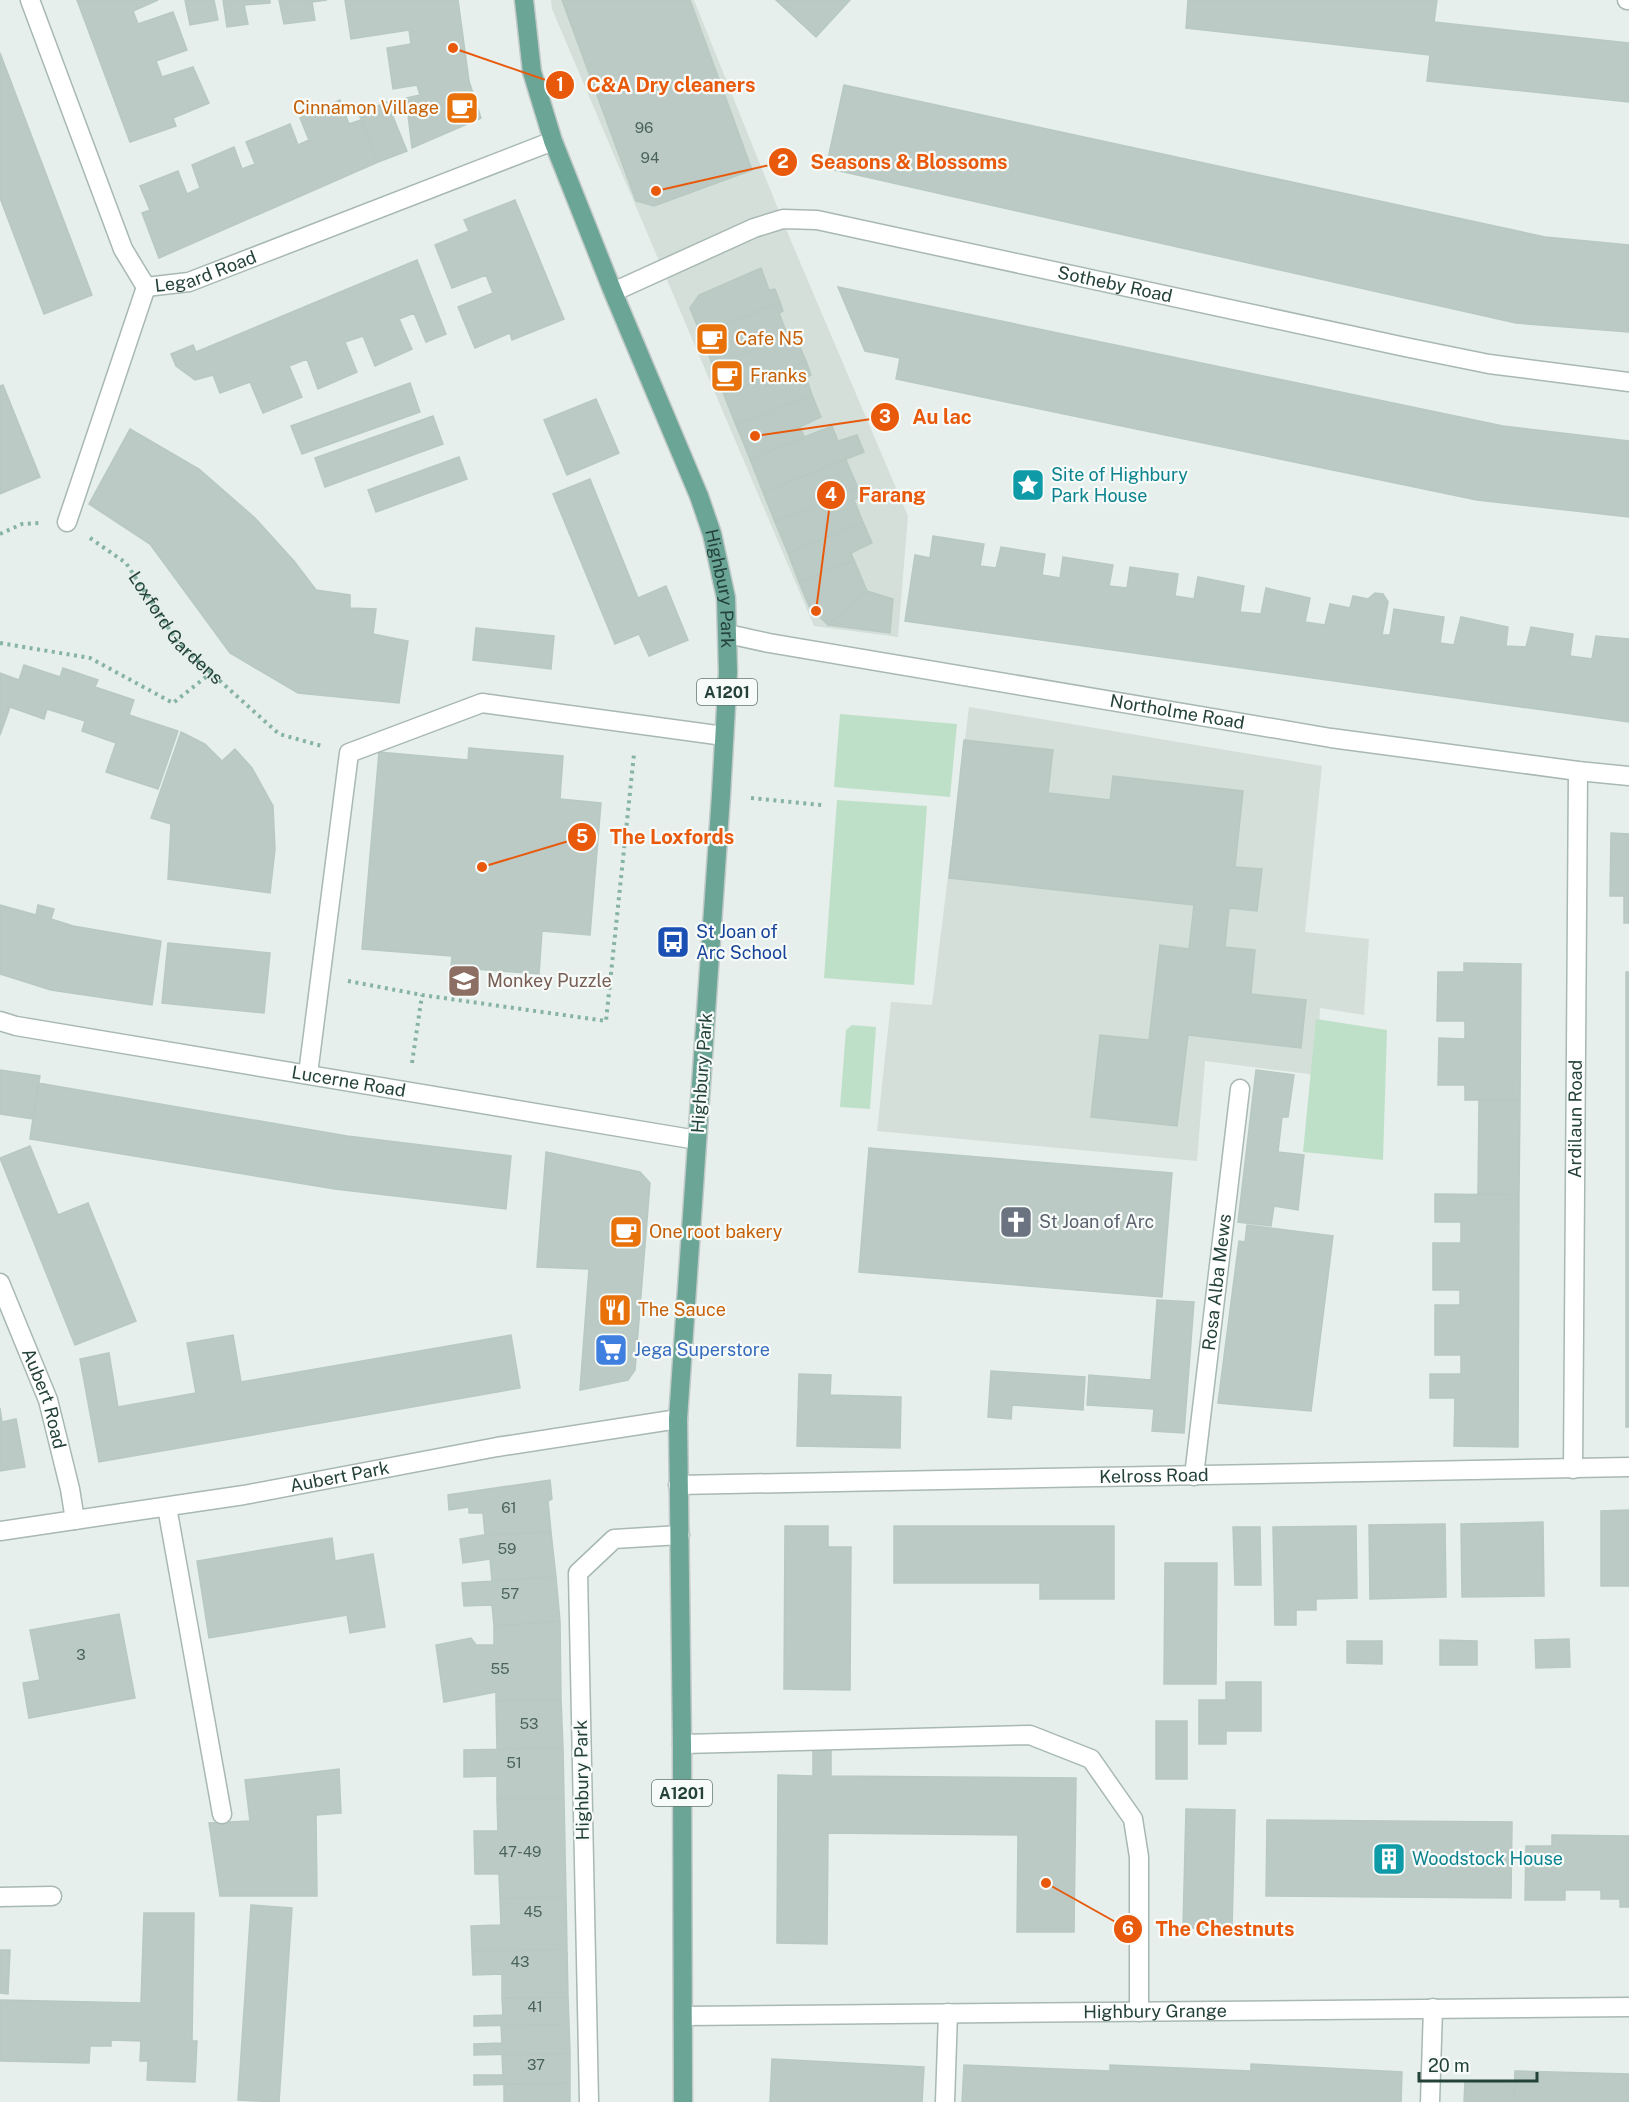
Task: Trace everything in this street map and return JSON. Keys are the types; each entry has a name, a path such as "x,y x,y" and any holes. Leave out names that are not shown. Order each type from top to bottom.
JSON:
{"main road":[{"name":"Highbury Park","path":"524,0 532,72 553,141 613,292 699,496 712,534 726,598 728,634 721,795 678,1419 683,2102"}],"street":[{"name":"Legard Road","path":"30,0 123,249 143,295 189,282 553,141"},
{"name":"Sotheby Road","path":"613,292 754,228 783,219 817,220 1489,364 1629,382"},
{"path":"67,522 143,295"},
{"name":"Northolme Road","path":"728,634 769,643 1331,738 1629,776"},
{"path":"308,1074 349,753 482,703 724,736"},
{"name":"Ardilaun Road","path":"1574,1469 1578,771"},
{"name":"Lucerne Road","path":"0,1021 16,1026 697,1140"},
{"name":"Rosa Alba Mews","path":"1194,1476 1240,1089"},
{"name":"Aubert Road","path":"0,1283 48,1400 70,1489 75,1520"},
{"name":"Aubert Park","path":"0,1531 256,1493 497,1447 678,1419"},
{"name":"Kelross Road","path":"678,1485 1629,1467"},
{"path":"167,1507 222,1814"},
{"name":"Highbury Park","path":"589,2102 578,1573 614,1539 680,1535"},
{"path":"682,1744 1030,1735 1091,1758 1133,1819 1139,1857 1139,2012"},
{"path":"0,1897 52,1896"},
{"name":"Highbury Grange","path":"683,2016 1629,2007"},
{"path":"1430,2102 1433,2008"},
{"path":"945,2102 948,2013"}],"path":[{"path":"0,534 22,524 67,522"},
{"name":"Loxford Gardens","path":"67,522 126,563 179,644 279,734 349,753"},
{"path":"0,643 90,658 174,703 211,673"},
{"path":"321,976 422,995 606,1021 637,724"},
{"path":"721,795 822,805"},
{"path":"408,1092 422,995"}],"shaded area":[{"path":"551,0 694,0 791,241 908,516 898,637 814,626 552,9"},
{"path":"969,707 1322,766 1305,932 1369,939 1364,1015 1320,1008 1317,1075 1205,1061 1197,1161 877,1131 891,1002 932,1005"}],"green space":[{"path":"840,714 957,724 950,797 834,787"},
{"path":"837,800 927,806 914,985 824,978"},
{"path":"1316,1019 1387,1030 1383,1160 1303,1152"},
{"path":"852,1025 876,1027 870,1109 840,1107 846,1030"}],"building":[{"path":"77,0 158,0 133,11 138,24 173,12 187,50 156,61 162,77 193,67 209,103 173,118 176,126 130,142"},
{"path":"185,0 214,0 218,20 190,25"},
{"path":"223,0 270,0 270,3 244,5 248,24 227,27"},
{"path":"279,0 327,0 312,2 315,20 284,24"},
{"path":"345,0 458,0 469,81 481,118 412,148 406,98 420,95 417,85 393,89 387,48 411,44 409,30 351,39"},
{"path":"562,0 690,0 752,170 654,206 636,201"},
{"path":"776,0 850,0 816,37"},
{"path":"1188,0 1437,0 1434,22 1629,43 1629,102 1427,81 1430,55 1186,28"},
{"path":"0,53 92,295 44,314 0,198"},
{"path":"844,85 1545,237 1629,245 1629,332 1516,323 826,168"},
{"path":"340,100 349,124 361,120 378,162 159,258 142,213 150,210 140,186 178,171 187,194 200,188 192,165 234,147 242,169 255,164 246,142 290,124 298,145 309,140 300,118"},
{"path":"387,102 407,151 378,162 359,114"},
{"path":"515,200 564,319 512,340 510,333 475,348 458,307 493,293 486,275 452,288 435,245 469,231 464,220"},
{"path":"417,260 446,334 426,342 414,313 399,319 412,349 375,366 363,336 345,342 357,372 318,389 307,359 289,366 302,397 263,413 250,382 220,393 213,375 195,380 176,366 171,354 193,345 196,352"},
{"path":"761,268 769,290 775,289 780,302 701,335 690,308 699,295"},
{"path":"838,287 1503,426 1629,441 1629,517 1477,500 896,379 900,358 865,351"},
{"path":"780,302 783,311 779,313 788,336 713,366 701,335"},
{"path":"794,333 806,361 724,395 713,366"},
{"path":"806,361 811,375 806,377 812,395 736,425 724,395"},
{"path":"410,383 420,412 302,454 291,426"},
{"path":"3,385 40,477 0,494 0,386"},
{"path":"812,395 821,417 800,427 804,436 750,459 736,425"},
{"path":"596,399 619,453 567,475 544,420"},
{"path":"433,416 443,444 325,487 315,458"},
{"path":"832,426 838,441 857,435 864,452 763,492 750,459"},
{"path":"130,429 199,469 255,518 294,561 316,590 350,595 350,608 376,609 373,634 408,641 399,703 298,693 230,653 150,544 89,504"},
{"path":"459,457 467,479 376,512 368,490"},
{"path":"846,460 858,488 775,522 763,492"},
{"path":"590,479 638,598 666,586 688,640 649,656 639,634 615,644 553,494"},
{"path":"858,488 861,496 854,500 863,522 788,553 775,522"},
{"path":"863,522 872,543 851,553 854,560 799,582 788,553"},
{"path":"933,536 984,544 980,566 996,568 1001,547 1045,554 1042,575 1060,578 1063,557 1113,565 1109,586 1127,588 1130,567 1178,574 1175,596 1194,599 1198,577 1244,586 1240,612 1261,614 1266,588 1310,598 1305,622 1325,625 1330,604 1350,608 1353,596 1368,599 1375,593 1383,594 1388,602 1382,635 1390,635 1394,609 1444,617 1440,643 1454,645 1461,617 1508,627 1506,646 1526,647 1531,627 1573,634 1570,656 1592,659 1596,636 1629,639 1629,722 905,621 915,555 930,558"},
{"path":"854,560 867,591 828,625 809,606 799,582"},
{"path":"867,591 893,599 890,633 828,625"},
{"path":"476,628 554,636 551,669 473,660"},
{"path":"24,665 60,677 63,668 98,680 95,687 134,700 129,715 178,731 158,789 106,772 116,743 82,731 85,721 47,709 44,719 10,707 0,735 0,673 19,680"},
{"path":"181,732 205,744 222,761 235,749 252,768 273,806 275,849 270,893 168,879 171,824 151,818"},
{"path":"964,740 1053,750 1048,793 1110,800 1113,776 1243,791 1235,867 1262,869 1257,911 1229,908 1225,947 1255,950 1251,994 1306,1000 1301,1048 1188,1035 1177,1126 1091,1117 1100,1035 1149,1040 1160,945 1189,949 1194,905 949,878"},
{"path":"469,748 563,756 560,799 601,803 590,935 542,931 539,974 451,967 452,956 362,949 379,752 468,760"},
{"path":"1611,833 1629,834 1629,923 1624,923 1624,896 1610,896"},
{"path":"0,905 36,915 38,905 54,909 51,919 73,926 161,941 152,1005 51,990 0,974"},
{"path":"168,943 270,953 264,1013 162,1003"},
{"path":"1464,963 1521,964 1520,1100 1465,1100 1465,1085 1438,1085 1439,1038 1465,1039 1465,1021 1437,1021 1438,972 1464,972"},
{"path":"1626,972 1629,972 1629,1427 1626,1427"},
{"path":"0,1070 40,1076 33,1119 0,1114"},
{"path":"1256,1070 1294,1075 1288,1117 1282,1117 1278,1152 1304,1155 1298,1210 1274,1206 1271,1226 1238,1222"},
{"path":"38,1083 347,1136 511,1156 506,1209 335,1189 30,1139"},
{"path":"1479,1099 1520,1100 1519,1195 1478,1194"},
{"path":"30,1146 58,1215 88,1203 136,1321 75,1345 0,1158"},
{"name":"St Joan of Arc","path":"869,1148 1172,1173 1162,1297 859,1272"},
{"path":"546,1152 640,1172 650,1183 635,1370 628,1380 580,1390 589,1269 537,1267"},
{"path":"1435,1194 1519,1195 1518,1447 1454,1446 1455,1398 1430,1398 1430,1374 1461,1374 1461,1355 1435,1355 1435,1305 1460,1305 1460,1290 1433,1290 1433,1243 1461,1243 1461,1222 1435,1222"},
{"path":"1247,1225 1333,1236 1311,1411 1218,1403 1239,1241 1245,1242"},
{"path":"1157,1300 1194,1302 1184,1433 1152,1431 1154,1409 1087,1405 1089,1375 1151,1380"},
{"path":"233,1335 241,1382 511,1335 520,1388 99,1462 80,1359 109,1353 118,1407 196,1393 187,1343"},
{"path":"991,1371 1085,1377 1083,1410 1012,1405 1011,1419 988,1417"},
{"path":"799,1374 831,1375 830,1395 901,1397 900,1448 797,1446"},
{"path":"0,1408 2,1422 16,1419 25,1467 0,1471"},
{"path":"550,1480 552,1499 548,1501 551,1532 485,1535 483,1513 469,1513 469,1507 449,1510 448,1495"},
{"path":"1629,1510 1629,1586 1601,1586 1601,1511"},
{"path":"1543,1522 1544,1596 1462,1597 1461,1524"},
{"path":"1445,1524 1446,1597 1370,1599 1369,1525"},
{"path":"785,1526 828,1526 828,1547 851,1547 850,1690 784,1689"},
{"path":"894,1526 1114,1526 1114,1599 1040,1599 1040,1583 894,1583"},
{"path":"1356,1526 1357,1598 1316,1599 1316,1610 1296,1610 1296,1625 1275,1625 1273,1527"},
{"path":"1233,1527 1260,1527 1261,1585 1235,1585"},
{"path":"551,1532 556,1577 492,1581 490,1559 463,1563 460,1539 489,1534"},
{"path":"332,1538 335,1561 373,1554 385,1627 350,1633 347,1615 209,1638 197,1561"},
{"path":"1165,1563 1217,1563 1216,1684 1164,1684"},
{"path":"556,1577 560,1621 494,1626 492,1605 464,1606 462,1583"},
{"path":"119,1614 135,1698 29,1718 23,1683 40,1680 30,1630"},
{"path":"560,1621 561,1699 496,1701 496,1692 444,1702 436,1645 471,1638 476,1645 494,1645 494,1626"},
{"path":"1569,1639 1570,1667 1536,1668 1535,1640"},
{"path":"1440,1640 1477,1641 1477,1665 1440,1665"},
{"path":"1347,1641 1382,1641 1382,1664 1347,1663"},
{"path":"1226,1682 1261,1682 1261,1731 1226,1731 1226,1744 1199,1744 1199,1700 1226,1700"},
{"path":"561,1699 563,1748 497,1749 496,1701"},
{"path":"1156,1721 1187,1721 1187,1779 1156,1779"},
{"path":"563,1748 564,1798 497,1799 497,1776 464,1777 464,1750"},
{"path":"813,1749 831,1749 831,1776 1076,1778 1074,1932 1017,1932 1018,1835 828,1833 827,1944 777,1943 778,1775 813,1776"},
{"path":"339,1769 341,1813 316,1815 317,1896 220,1896 209,1823 250,1821 245,1780"},
{"path":"564,1798 566,1897 500,1899 499,1874 475,1874 474,1831 498,1831 497,1799"},
{"path":"1186,1809 1235,1810 1232,1929 1183,1928"},
{"name":"Woodstock House","path":"1267,1820 1512,1822 1511,1898 1266,1896"},
{"path":"1552,1835 1629,1836 1629,1907 1620,1907 1620,1899 1601,1899 1601,1890 1565,1890 1565,1900 1525,1900 1526,1846 1552,1846"},
{"path":"566,1897 567,1949 472,1951 471,1926 501,1925 500,1899"},
{"path":"251,1905 292,1908 279,2102 238,2100"},
{"path":"144,1913 194,1913 192,2041 197,2041 195,2082 147,2080 148,2061 140,2061 141,2041 111,2040 111,2046 90,2046 89,2063 0,2061 0,2000 141,2003"},
{"path":"567,1949 568,1997 502,1998 502,1974 473,1975 472,1951"},
{"path":"0,1950 10,1950 8,1994 0,1993"},
{"path":"568,1997 569,2024 474,2026 474,2016 503,2015 502,1998"},
{"path":"569,2024 570,2053 474,2055 474,2044 502,2043 501,2026"},
{"path":"570,2053 570,2083 474,2085 474,2075 503,2075 502,2055"},
{"path":"772,2059 924,2067 922,2102 770,2102"},
{"path":"1251,2064 1402,2072 1401,2102 962,2102 964,2065 1110,2071 1110,2065 1251,2071"},
{"path":"1515,2071 1629,2074 1629,2102 1514,2102"},
{"path":"1465,2082 1515,2083 1514,2102 1464,2102"},
{"path":"570,2083 570,2102 504,2102 504,2084"}],"place":[{"name":"C&A Dry cleaners","path":"453,48"},
{"name":"Cinnamon Village","path":"462,108"},
{"name":"Seasons & Blossoms","path":"656,191"},
{"name":"Cafe N5","path":"712,339"},
{"name":"Franks","path":"727,376"},
{"name":"Au lac","path":"755,436"},
{"name":"Site of Highbury Park House","path":"1028,485"},
{"name":"Farang","path":"816,611"},
{"name":"The Loxfords","path":"482,867"},
{"name":"St Joan of Arc School","path":"673,942"},
{"name":"Monkey Puzzle","path":"464,981"},
{"name":"St Joan of Arc","path":"1016,1222"},
{"name":"One root bakery","path":"626,1232"},
{"name":"The Sauce","path":"615,1310"},
{"name":"Jega Superstore","path":"611,1350"},
{"name":"Woodstock House","path":"1389,1859"},
{"name":"The Chestnuts","path":"1046,1883"}]}
